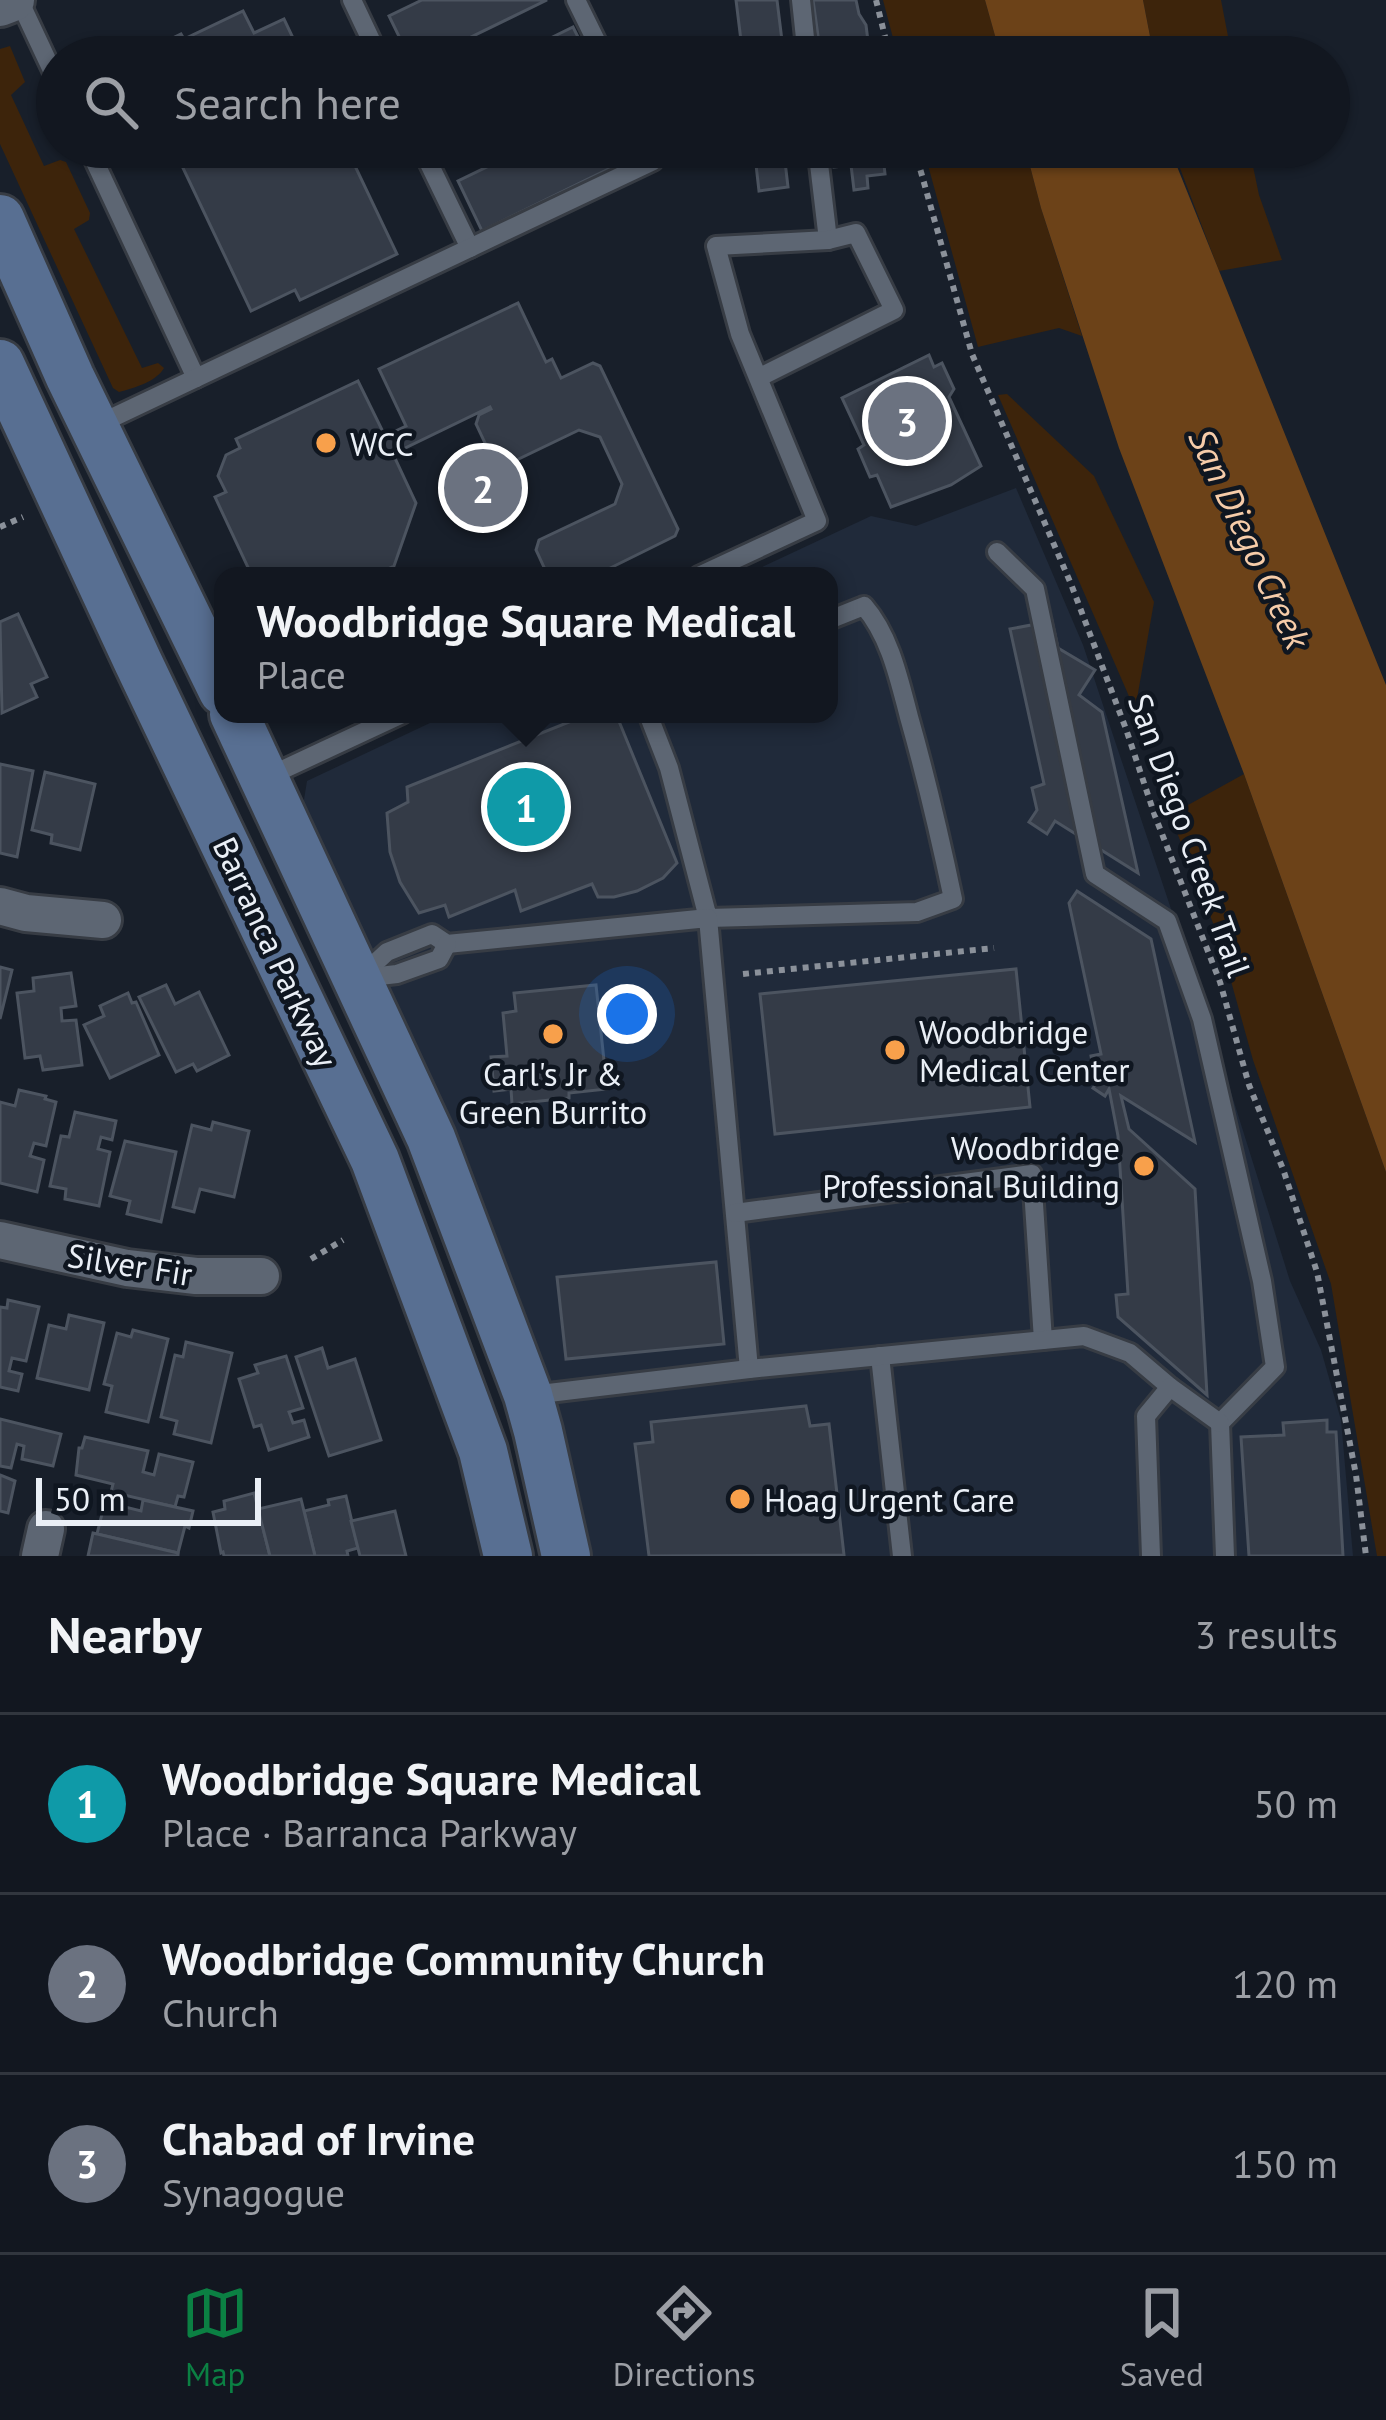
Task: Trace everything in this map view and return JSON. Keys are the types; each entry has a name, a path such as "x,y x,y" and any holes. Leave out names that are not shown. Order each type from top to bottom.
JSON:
{"main road":[{"path":"0,219 214,673"},
{"name":"Barranca Parkway","path":"0,364 375,1160 483,1451 508,1556"},
{"name":"Barranca Parkway","path":"238,723 431,1138 527,1395 566,1556"},
{"path":"301,1004 359,978"}],"street":[{"path":"0,5 16,0"},
{"path":"0,907 103,920"},
{"name":"Silver Fir","path":"0,1240 127,1268 196,1276 261,1276"}],"lane":[{"path":"16,0 36,40"},
{"path":"352,0 369,36"},
{"path":"576,0 594,36"},
{"path":"801,0 805,36"},
{"path":"98,168 196,378"},
{"path":"432,168 470,248"},
{"path":"94,426 638,168"},
{"path":"819,168 828,240"},
{"path":"718,567 818,521 758,378 740,334 716,246 828,240 856,232 894,310 758,378"},
{"path":"997,552 1035,589 1095,874 1167,921 1202,1018 1262,1281 1275,1367 1220,1423 1225,1556"},
{"path":"359,978 398,974 440,959 447,944 708,918 917,912 953,899 927,779 877,621 864,606 838,616"},
{"path":"265,778 383,723"},
{"path":"652,723 669,768 708,918 749,1369"},
{"path":"735,1214 1032,1174 1043,1340"},
{"path":"527,1395 1084,1336 1130,1353 1220,1423"},
{"path":"880,1356 902,1556"},
{"path":"1151,1556 1146,1416 1170,1387"}],"path":[{"path":"876,0 885,36"},
{"name":"San Diego Creek Trail","path":"920,168 972,354 1063,565 1126,729 1154,816 1220,982 1249,1085 1317,1271 1356,1475 1366,1556"},
{"path":"0,527 23,517"},
{"path":"743,974 994,948"},
{"path":"311,1258 344,1240"}],"shaded area":[{"path":"883,0 985,0 995,36 892,36"},
{"path":"1143,0 1221,0 1228,36 1150,36"},
{"path":"10,46 25,82 11,95 36,149 36,168 69,168 90,213 89,220 74,229 142,368 158,363 164,368 138,386 119,392 113,388 0,144 0,49"},
{"path":"929,168 1031,168 1082,336 1059,328 978,347"},
{"path":"1180,168 1253,168 1282,260 1219,271"},
{"path":"1007,394 1094,476 1154,602 1135,710 998,395"},
{"path":"1016,488 1083,645 1290,1281 1321,1350 1341,1420 1353,1556 588,1556 302,812 307,781 430,723 838,723 838,567 762,567 871,516 916,526"},
{"path":"1244,774 1386,1172 1386,1556 1377,1556 1331,1284 1253,1060 1219,938 1170,815"}],"water":[{"path":"985,0 1143,0 1150,36 995,36"},
{"name":"San Diego Creek","path":"1031,168 1178,168 1386,685 1386,1172 1244,774 1119,448"}],"building":[{"path":"422,0 547,0 473,36 399,36 389,16"},
{"path":"736,0 777,0 781,36 740,36"},
{"path":"813,0 856,0 867,36 818,36"},
{"path":"243,11 254,33 284,19 292,36 190,36"},
{"path":"573,27 578,36 555,36"},
{"path":"183,168 356,168 397,254 300,300 295,290 251,311"},
{"path":"485,168 611,168 482,231 458,181"},
{"path":"756,168 786,168 788,187 759,191"},
{"path":"851,168 884,168 885,174 867,176 868,188 854,190"},
{"name":"WCC","path":"518,303 546,362 552,359 561,378 593,363 600,366 678,529 675,536 612,567 544,567 536,550 539,540 615,504 622,484 600,437 579,430 504,466 494,462 476,424 490,407 393,454 416,503 394,566 248,567 215,497 226,492 218,476 226,455 240,448 236,439 358,381 385,436 406,426 379,369"},
{"path":"929,355 934,367 942,363 954,389 949,397 981,466 951,485 891,507 877,475 870,477 858,449 864,445 842,398"},
{"path":"18,614 47,677 31,684 37,697 2,713 0,622"},
{"path":"1052,621 1058,648 1095,670 1079,695 1102,712 1138,873 1055,821 1047,834 1029,822 1037,810 1032,788 1044,784 1010,629"},
{"path":"567,723 620,723 677,863 663,878 614,897 598,897 592,884 521,911 515,890 449,917 445,905 419,913 400,882 390,852 387,813 408,802 407,787"},
{"path":"0,764 33,771 17,857 0,853"},
{"path":"45,772 95,784 80,850 51,843 52,835 32,830"},
{"name":"Woodbridge Professional Building","path":"1077,891 1151,939 1195,1142 1121,1096 1129,1129 1195,1189 1207,1395 1118,1317 1116,1295 1128,1294 1118,1136 1109,1089 1105,1096 1093,1088 1098,1081 1091,1056 1101,1054 1069,903"},
{"path":"0,967 12,970 0,1019"},
{"name":"Woodbridge Medical Center","path":"1016,969 1030,1107 775,1134 760,994"},
{"path":"71,973 76,1006 61,1008 62,1021 76,1020 82,1065 43,1070 40,1056 25,1058 17,993 34,991 33,978"},
{"path":"166,985 175,1004 199,992 229,1055 197,1071 193,1064 176,1072 139,997"},
{"name":"Carl's Jr & Green Burrito","path":"596,985 607,1089 512,1104 511,1089 494,1091 491,1057 507,1056 503,1013 516,1011 514,993"},
{"path":"128,993 159,1055 110,1078 84,1025 104,1016 100,1006"},
{"path":"19,1090 56,1102 46,1146 34,1143 30,1156 44,1160 37,1192 0,1183 0,1102 15,1106"},
{"path":"75,1112 116,1121 112,1140 101,1137 98,1149 110,1152 99,1206 65,1199 66,1189 50,1186 61,1136 69,1137"},
{"path":"213,1122 249,1131 234,1197 200,1189 194,1212 173,1207 192,1125 211,1130"},
{"path":"125,1141 176,1152 161,1222 127,1214 130,1201 110,1196"},
{"path":"716,1262 724,1344 566,1359 557,1277"},
{"path":"8,1300 39,1307 26,1361 12,1358 9,1371 22,1374 18,1391 0,1387 0,1307 7,1308"},
{"path":"69,1315 104,1323 89,1390 37,1378 49,1325 66,1329"},
{"path":"133,1330 168,1339 148,1422 106,1412 112,1386 104,1384 117,1333 131,1337"},
{"path":"186,1342 232,1353 211,1443 174,1434 177,1421 161,1417 175,1355 183,1357"},
{"path":"322,1348 328,1368 355,1359 381,1440 329,1456 296,1357"},
{"path":"286,1356 303,1408 289,1412 293,1423 304,1420 309,1437 269,1450 261,1425 254,1427 239,1379 258,1373 255,1365"},
{"name":"Hoag Urgent Care","path":"806,1406 810,1426 829,1424 844,1555 649,1556 635,1444 653,1442 651,1422"},
{"path":"0,1419 61,1434 53,1466 22,1459 24,1446 17,1444 11,1468 0,1466"},
{"path":"1327,1420 1327,1432 1336,1432 1343,1556 1249,1556 1241,1437 1284,1435 1283,1423"},
{"path":"85,1437 148,1451 143,1472 154,1475 159,1454 193,1462 184,1497 178,1496 175,1507 111,1492 113,1484 76,1475"},
{"path":"0,1475 15,1481 8,1513 0,1511"},
{"path":"254,1493 270,1556 224,1556 213,1512 225,1509 224,1501"},
{"path":"346,1496 358,1548 347,1551 348,1556 315,1556 304,1511"},
{"path":"301,1499 315,1556 270,1556 258,1509"},
{"path":"143,1500 193,1511 178,1553 97,1534 105,1502 141,1511"},
{"path":"395,1511 406,1556 360,1556 351,1521"},
{"path":"93,1533 178,1553 178,1556 88,1556"}],"place":[{"name":"Chabad of Irvine","path":"907,421"},
{"name":"WCC","path":"326,443"},
{"name":"Woodbridge Community Church","path":"483,488"},
{"name":"Woodbridge Square Medical","path":"526,807"},
{"name":"Carl's Jr & Green Burrito","path":"553,1034"},
{"name":"Woodbridge Medical Center","path":"895,1050"},
{"name":"Woodbridge Professional Building","path":"1144,1166"},
{"name":"Hoag Urgent Care","path":"740,1499"}]}
